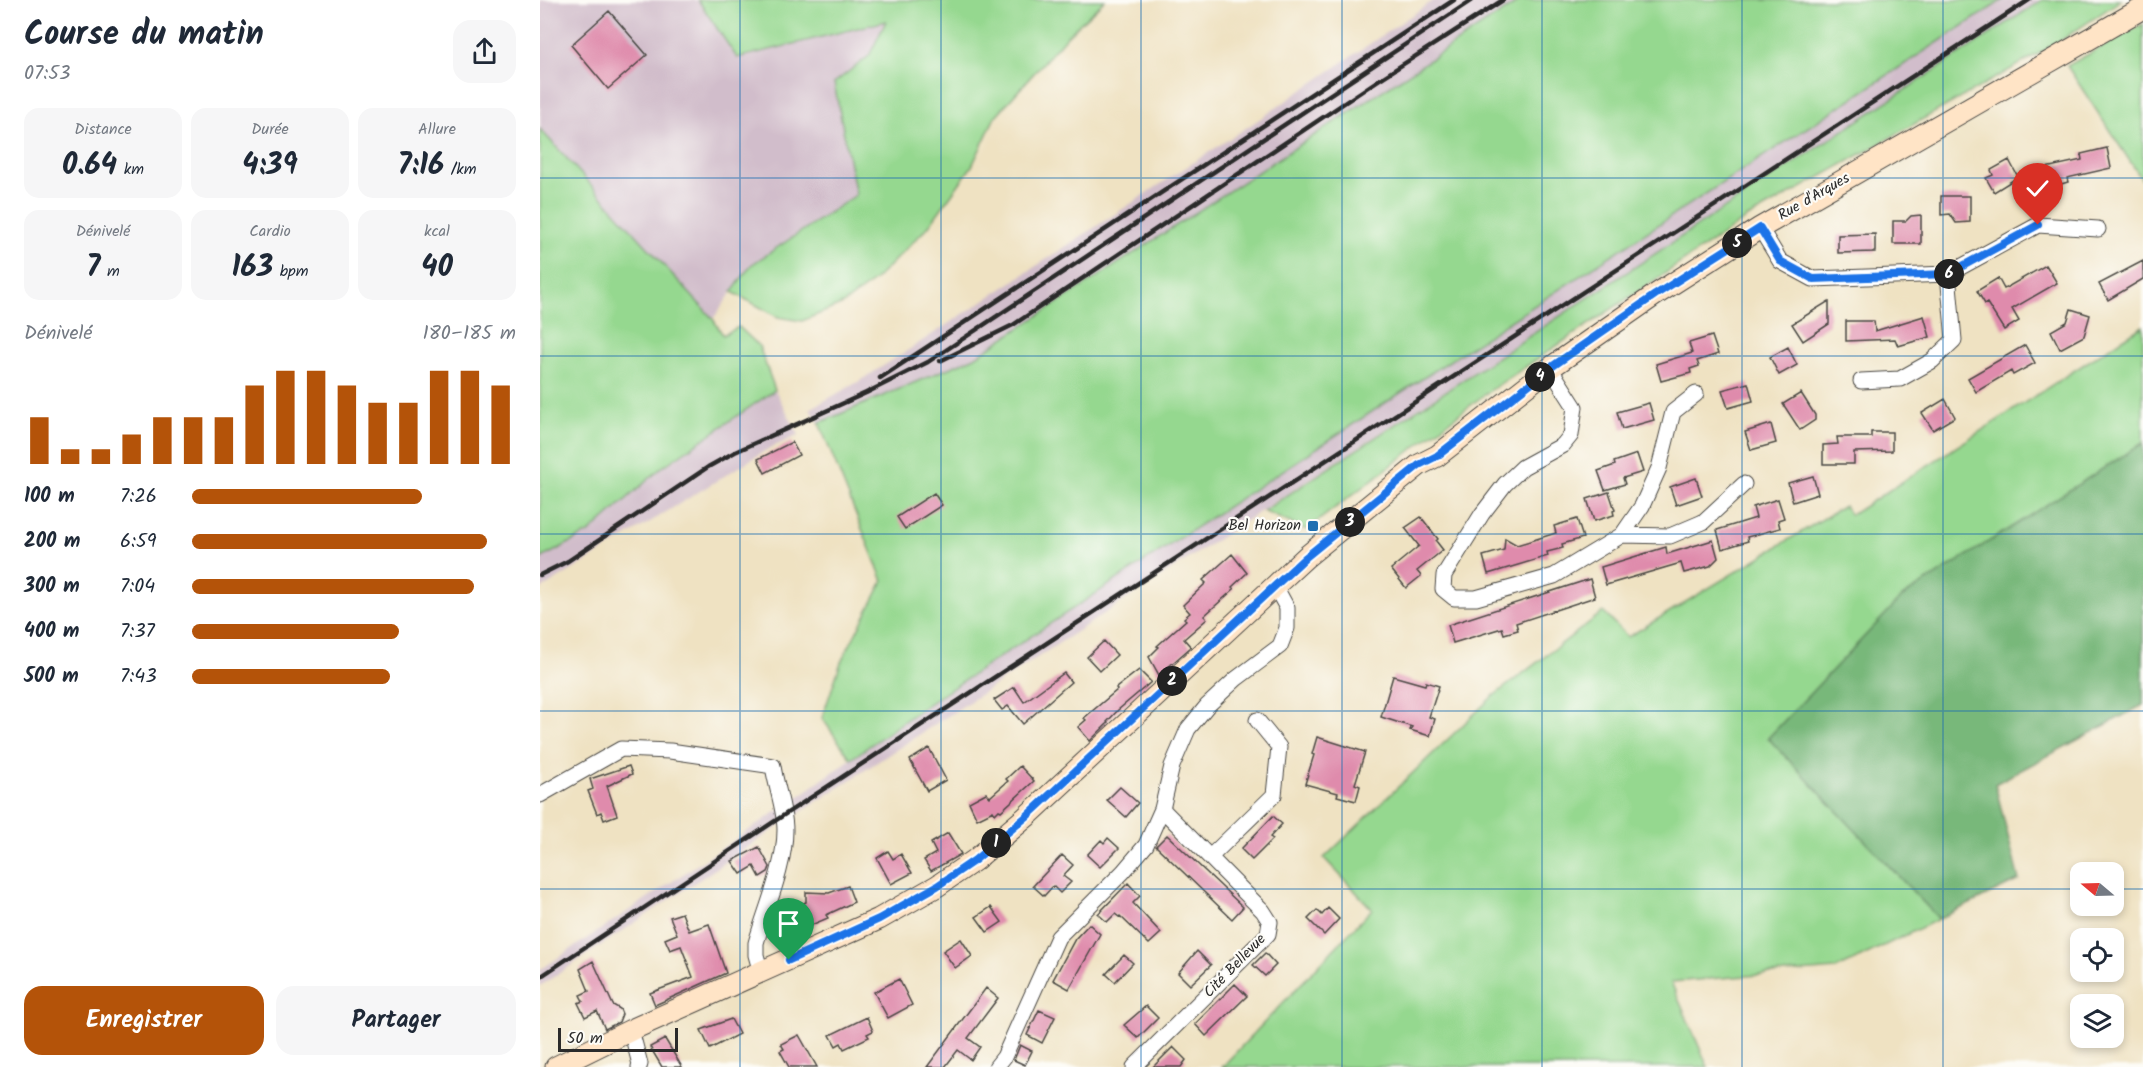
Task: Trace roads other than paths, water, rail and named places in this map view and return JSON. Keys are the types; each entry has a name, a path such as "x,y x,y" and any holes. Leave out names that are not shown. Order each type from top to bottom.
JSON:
{"main road":[{"name":"Rue d'Arques","path":"556,1067 631,1030 879,919 937,886 975,860 1026,817 1306,557 1419,465 1437,456 1550,368 1655,295 1760,228 2143,8"}],"street":[{"path":"1760,228 1780,261 1813,279 1948,274 2038,225 2098,229"},
{"path":"1861,381 1900,379 1932,361 1954,340 1948,274"},
{"path":"1550,368 1575,407 1571,435 1563,445 1523,467 1482,514 1444,575 1443,589 1454,598 1476,598 1554,576 1622,536 1642,506 1659,468 1673,412 1696,394"},
{"path":"1622,536 1670,537 1703,522 1744,484"},
{"path":"996,1067 1004,1056 1058,937 1123,872 1146,845 1162,809 1172,766 1188,729 1207,706 1236,679 1280,646 1287,628 1287,608 1275,586"},
{"path":"1210,857 1274,795 1279,747 1257,720"},
{"path":"540,795 621,748 670,751 773,766 784,815 784,840 781,860 756,943 760,973"},
{"name":"Cité Bellevue","path":"1134,1067 1268,934 1270,922 1263,911 1162,809"},
{"path":"631,1030 639,1067"}],"railway":[{"path":"880,378 1454,0"},
{"path":"540,575 568,561 708,467 735,452 866,393 928,362 1472,0"},
{"path":"940,361 1013,325 1377,81 1503,0"},
{"path":"540,977 2029,0"}],"place":[{"name":"Bel Horizon","path":"1313,526"}]}
